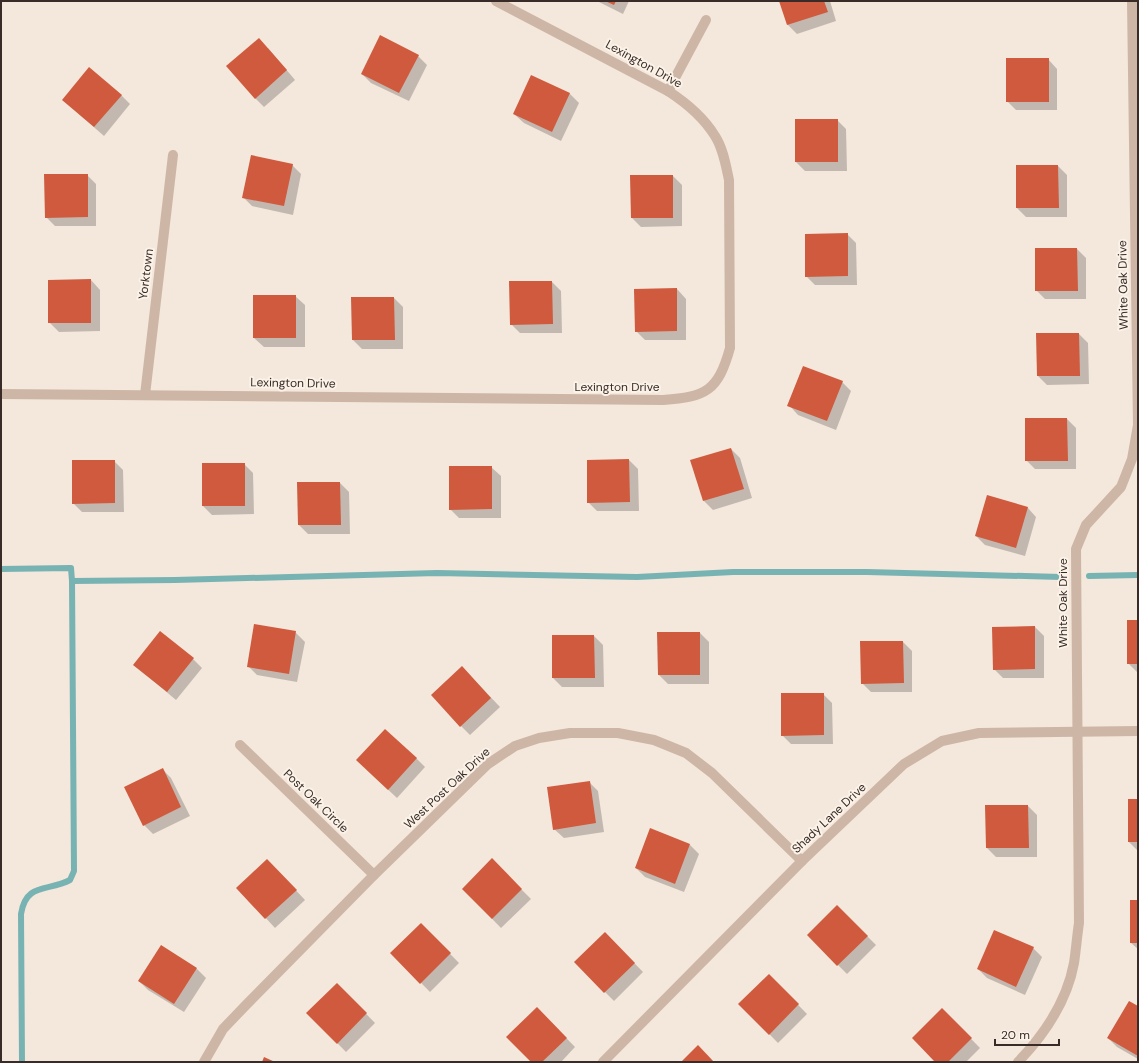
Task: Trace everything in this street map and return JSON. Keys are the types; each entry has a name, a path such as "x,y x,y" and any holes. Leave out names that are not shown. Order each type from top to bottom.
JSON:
{"street":[{"name":"Lexington Drive","path":"1,394 663,400 690,398 712,388 724,368 730,348 729,180 724,159 715,136 684,102 668,91 496,1"},
{"name":"White Oak Drive","path":"1018,1062 1047,1028 1062,998 1073,964 1079,923 1076,731 1076,549 1086,525 1121,487 1132,459 1138,425 1132,1"},
{"path":"668,91 706,20"},
{"name":"Yorktown","path":"145,395 173,155"},
{"name":"Shady Lane Drive","path":"603,1062 802,861 904,764 942,741 979,733 1138,731"},
{"name":"West Post Oak Drive","path":"204,1062 223,1029 374,875 488,764 515,746 538,738 570,733 618,733 654,740 686,753 712,773 802,861"},
{"name":"Post Oak Circle","path":"240,745 374,875"}],"building":[{"path":"605,1 616,1 614,5"},
{"path":"779,1 824,1 828,12 787,25"},
{"path":"380,35 419,55 399,93 361,74"},
{"path":"259,38 287,70 255,99 226,66"},
{"path":"1006,58 1049,58 1049,102 1006,102"},
{"path":"89,67 122,95 94,127 62,100"},
{"path":"531,75 570,93 552,132 513,114"},
{"path":"795,119 838,119 838,162 795,162"},
{"path":"251,155 293,164 284,206 242,198"},
{"path":"1016,165 1058,165 1059,208 1016,208"},
{"path":"44,174 88,174 88,217 45,218"},
{"path":"630,175 673,175 673,218 631,218"},
{"path":"848,233 848,276 805,277 805,234"},
{"path":"1035,248 1077,248 1078,291 1035,291"},
{"path":"91,279 91,323 48,323 48,280"},
{"path":"509,281 552,281 553,324 510,325"},
{"path":"677,288 677,331 635,332 634,289"},
{"path":"253,295 296,295 296,338 253,338"},
{"path":"351,297 394,297 395,340 352,340"},
{"path":"1036,333 1079,333 1080,376 1037,376"},
{"path":"803,366 843,381 827,421 787,406"},
{"path":"1025,418 1067,418 1068,461 1025,461"},
{"path":"731,448 744,489 703,501 690,460"},
{"path":"629,459 630,502 587,503 587,460"},
{"path":"72,460 115,460 115,503 72,504"},
{"path":"202,463 245,463 245,506 202,506"},
{"path":"449,466 492,466 492,509 449,510"},
{"path":"297,482 340,482 341,525 298,525"},
{"path":"987,495 1028,507 1016,548 975,536"},
{"path":"1127,620 1138,620 1138,664 1127,664"},
{"path":"254,624 296,631 289,674 247,667"},
{"path":"1035,626 1035,669 993,670 992,627"},
{"path":"160,631 194,658 167,692 133,665"},
{"path":"657,632 700,632 700,675 658,675"},
{"path":"552,635 594,635 595,678 552,678"},
{"path":"860,641 903,641 904,683 861,684"},
{"path":"462,666 491,698 460,727 431,695"},
{"path":"781,693 824,693 824,735 781,736"},
{"path":"385,729 417,758 388,790 356,760"},
{"path":"163,768 181,807 143,826 124,787"},
{"path":"590,781 596,823 553,830 547,787"},
{"path":"1128,799 1138,799 1138,842 1128,842"},
{"path":"985,805 1028,805 1029,848 986,848"},
{"path":"650,828 690,844 675,884 635,868"},
{"path":"492,858 522,889 492,919 462,889"},
{"path":"267,859 297,890 265,919 236,888"},
{"path":"1130,900 1138,900 1138,943 1130,943"},
{"path":"837,905 868,936 837,966 807,935"},
{"path":"421,923 451,953 420,984 390,953"},
{"path":"994,930 1034,947 1016,987 977,969"},
{"path":"605,932 635,963 604,993 574,962"},
{"path":"161,945 197,968 174,1004 138,981"},
{"path":"769,974 799,1004 769,1035 738,1004"},
{"path":"337,983 367,1013 337,1044 306,1013"},
{"path":"1129,1001 1138,1006 1138,1056 1107,1038"},
{"path":"537,1007 567,1038 542,1062 531,1062 506,1037"},
{"path":"942,1008 972,1038 948,1062 935,1062 912,1038"},
{"path":"698,1045 714,1062 681,1062"},
{"path":"264,1057 275,1062 262,1062"}],"waterway":[{"path":"1,569 71,568 72,581 175,580 437,573 637,577 733,572 867,572 1061,577"},
{"path":"1089,576 1138,575"},
{"path":"22,1062 21,914 24,904 33,892 62,884 70,880 74,871 72,581"}]}
